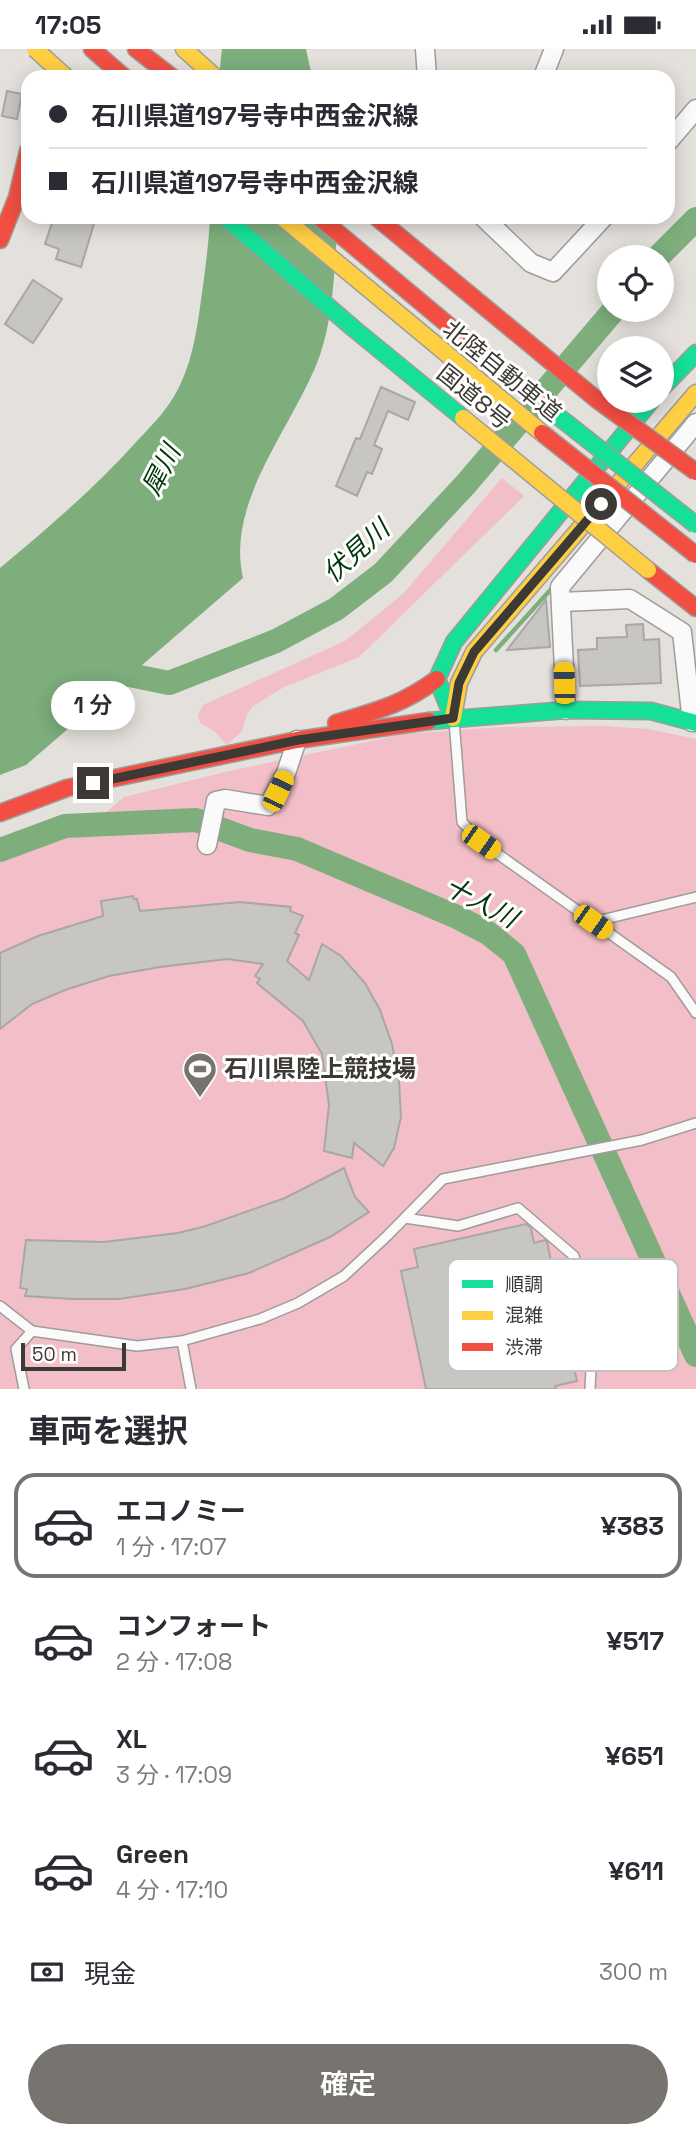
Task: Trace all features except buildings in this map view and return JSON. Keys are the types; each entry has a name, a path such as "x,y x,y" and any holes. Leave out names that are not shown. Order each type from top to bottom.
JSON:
{"main road":[{"path":"35,49 58,70"},
{"path":"90,49 108,70"},
{"path":"90,49 116,70"},
{"path":"128,49 151,70"},
{"path":"136,49 163,70"},
{"path":"184,49 207,70"},
{"path":"0,240 13,209 21,178"},
{"name":"国道8号","path":"233,224 353,328 696,608"},
{"path":"278,224 301,254"},
{"name":"北陸自動車道","path":"279,224 696,555"},
{"name":"北陸自動車道","path":"327,224 576,432 696,525"},
{"path":"384,224 596,399 696,472"},
{"path":"674,376 696,353"},
{"path":"453,718 459,683 474,652 696,393"},
{"path":"298,740 337,722 396,705 414,697 437,679 454,642 641,413"},
{"path":"611,433 675,482"},
{"path":"566,478 629,529"},
{"path":"437,679 453,718"},
{"path":"0,813 67,788 298,740 453,718 566,710 651,711 694,723"}],"street":[{"path":"425,49 426,70"},
{"path":"546,70 554,49"},
{"path":"675,134 696,109"},
{"path":"492,224 531,263 553,272 598,224"},
{"path":"566,710 560,587 695,427"},
{"path":"561,602 629,599 682,632 694,723"},
{"path":"206,845 216,800 268,806 286,773 298,740"}],"lane":[{"path":"453,718 462,822 481,842 671,977 696,1013"},
{"path":"593,922 696,897"},
{"path":"0,1306 32,1331 137,1346 181,1341 260,1319 298,1303 344,1276 443,1179 642,1140 696,1123"},
{"path":"405,1218 458,1226 519,1208 575,1259"},
{"path":"24,1389 16,1349 32,1331"},
{"path":"181,1341 191,1389"},
{"path":"590,1389 591,1371"}],"shaded area":[{"path":"502,478 524,496 359,657 284,687 253,706 247,714 242,731 227,745 214,731 200,723 198,715 203,705 345,641 403,594"},
{"path":"604,726 648,729 696,739 696,1389 0,1389 0,857 82,833 124,797 225,772 404,734 502,727"}],"water":[{"path":"222,49 306,49 310,70 220,70"},
{"name":"犀川","path":"209,224 338,224 333,287 325,338 309,381 265,463 253,492 244,520 240,549 243,578 26,765 0,775 0,568 105,474 167,408 185,373 195,337"}],"waterway":[{"name":"伏見川","path":"670,245 696,219"},
{"name":"伏見川","path":"100,669 169,683 276,641 336,609 383,573 466,484 604,322"},
{"path":"496,650 554,586"},
{"name":"十人川","path":"0,850 65,826 196,820 250,840 297,849 457,917 488,933 514,954 652,1259"},
{"name":"十人川","path":"678,1315 696,1355"}],"traffic: fast":[{"path":"233,224 353,328 463,418"},
{"path":"674,376 696,353"},
{"path":"545,406 696,525"},
{"path":"453,718 437,679 454,642 641,413"},
{"path":"429,721 566,710 651,711 696,723"}],"traffic: slow":[{"path":"35,49 58,70"},
{"path":"184,49 207,70"},
{"path":"290,224 542,433"},
{"path":"453,718 459,683 474,652 696,393"},
{"path":"463,418 648,570"}],"traffic: jam":[{"path":"92,49 116,70"},
{"path":"136,49 163,70"},
{"path":"0,240 21,180"},
{"path":"327,224 545,406"},
{"path":"384,224 596,399 696,472"},
{"path":"542,433 696,555"},
{"path":"648,570 696,608"},
{"path":"336,723 400,701 437,679"},
{"path":"0,813 67,788 297,740 429,721"}],"place":[{"name":"石川県陸上競技場","path":"200,1099"}],"route":[{"path":"93,783 298,740 453,718 459,683 474,652 601,504"}]}
